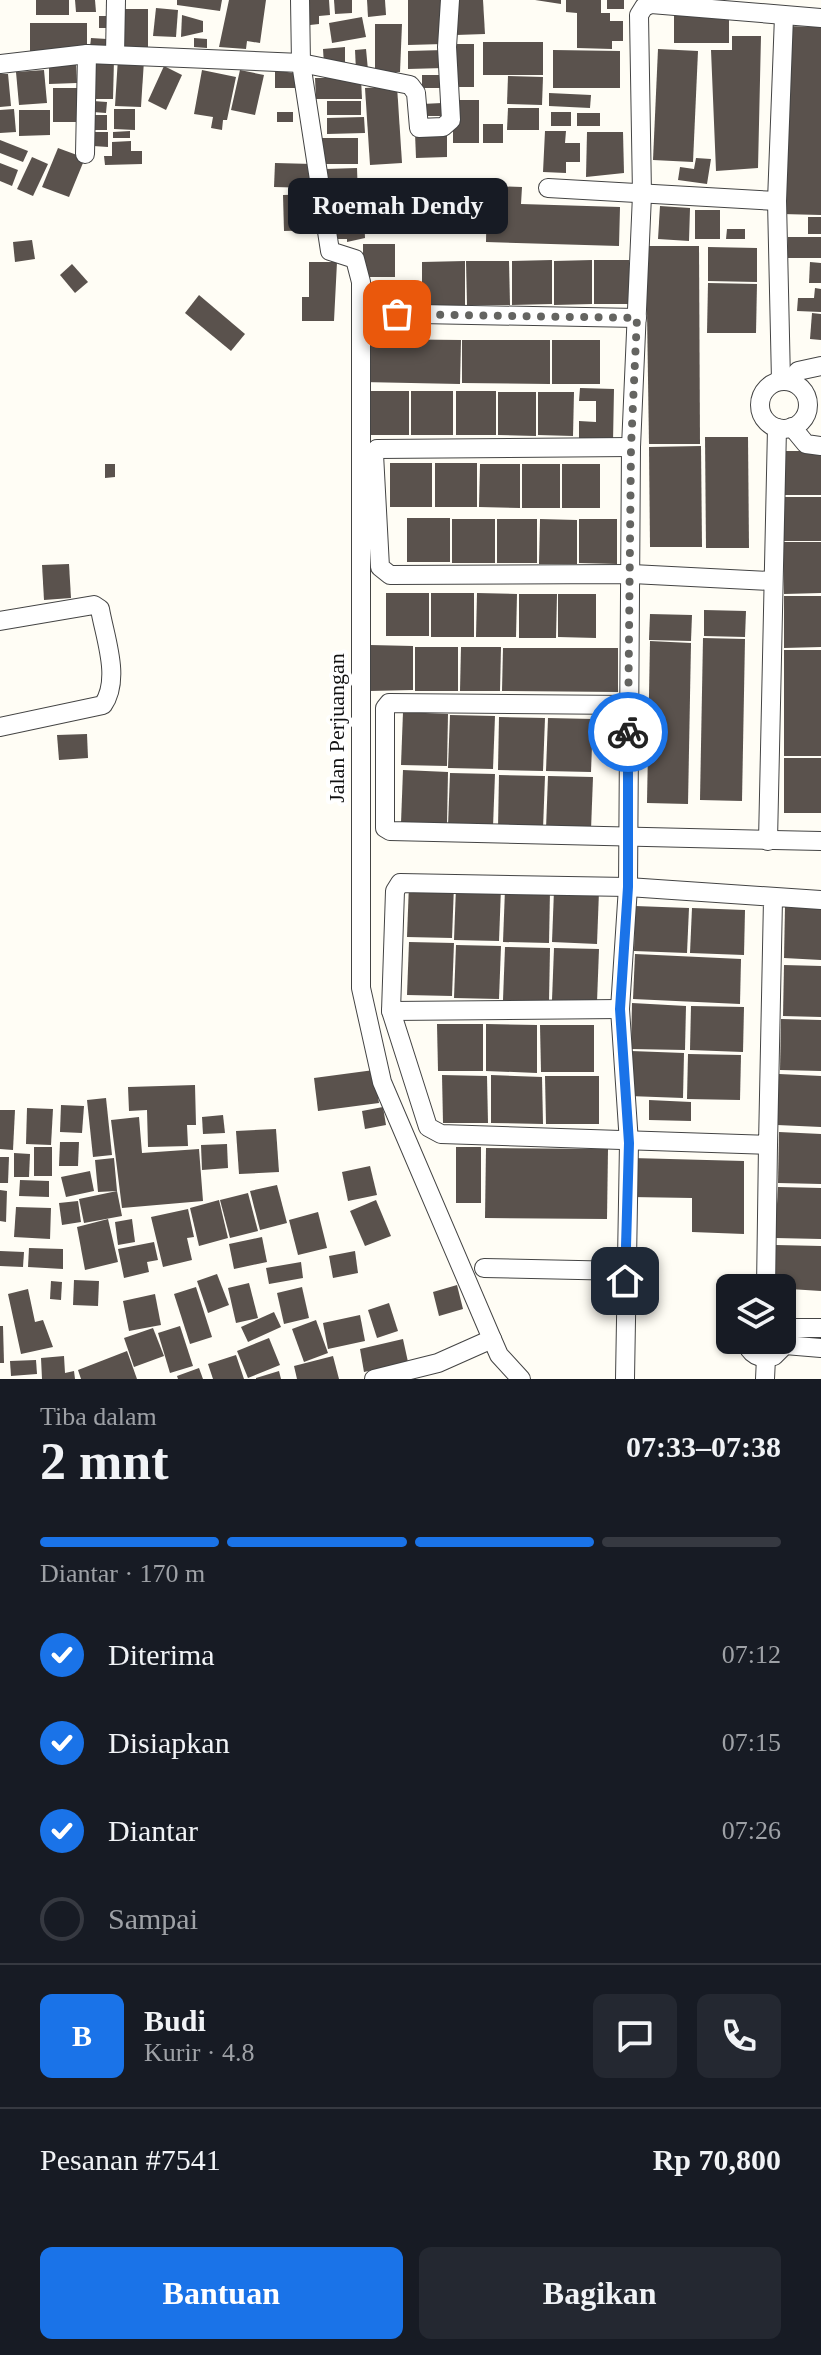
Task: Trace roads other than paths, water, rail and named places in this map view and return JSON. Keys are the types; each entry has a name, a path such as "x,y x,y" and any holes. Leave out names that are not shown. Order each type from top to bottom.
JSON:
{"street":[{"path":"115,55 116,0"},
{"path":"300,0 301,63"},
{"path":"0,64 87,54 301,63 410,85 416,93 419,128 448,125 450,0"},
{"path":"625,1379 629,1143 620,1009 628,887 631,447 642,195 639,15 644,7 651,4 821,18"},
{"path":"768,841 771,581 798,424 808,406 799,387 777,201 784,16"},
{"path":"85,154 87,54"},
{"name":"Jalan Perjuangan","path":"301,63 330,251 355,259 361,282 359,836 365,1017 382,1082 492,1339 499,1355 521,1379"},
{"path":"548,188 777,201"},
{"path":"367,313 637,318"},
{"path":"799,387 798,371 821,366"},
{"path":"798,424 763,418 759,403 766,388 799,387"},
{"path":"798,424 806,444 821,446"},
{"path":"631,447 383,447 374,454 380,567 383,573 632,574 771,581"},
{"path":"0,621 94,605 100,609 112,681 110,694 103,705 0,727"},
{"path":"629,705 395,701 385,708 384,823 390,831 821,841"},
{"path":"768,1145 629,1143 433,1132 428,1127 391,1011 395,891 400,883 628,887 821,900"},
{"path":"766,1274 773,899"},
{"path":"391,1011 620,1009"},
{"path":"484,1268 625,1271"},
{"path":"796,1331 821,1328"},
{"path":"796,1338 821,1348"},
{"path":"374,1379 438,1363 492,1339"},
{"path":"755,1354 766,1358 775,1354"},
{"path":"765,1379 766,1358"}],"place":[{"name":"Roemah Dendy","path":"397,314"}]}
